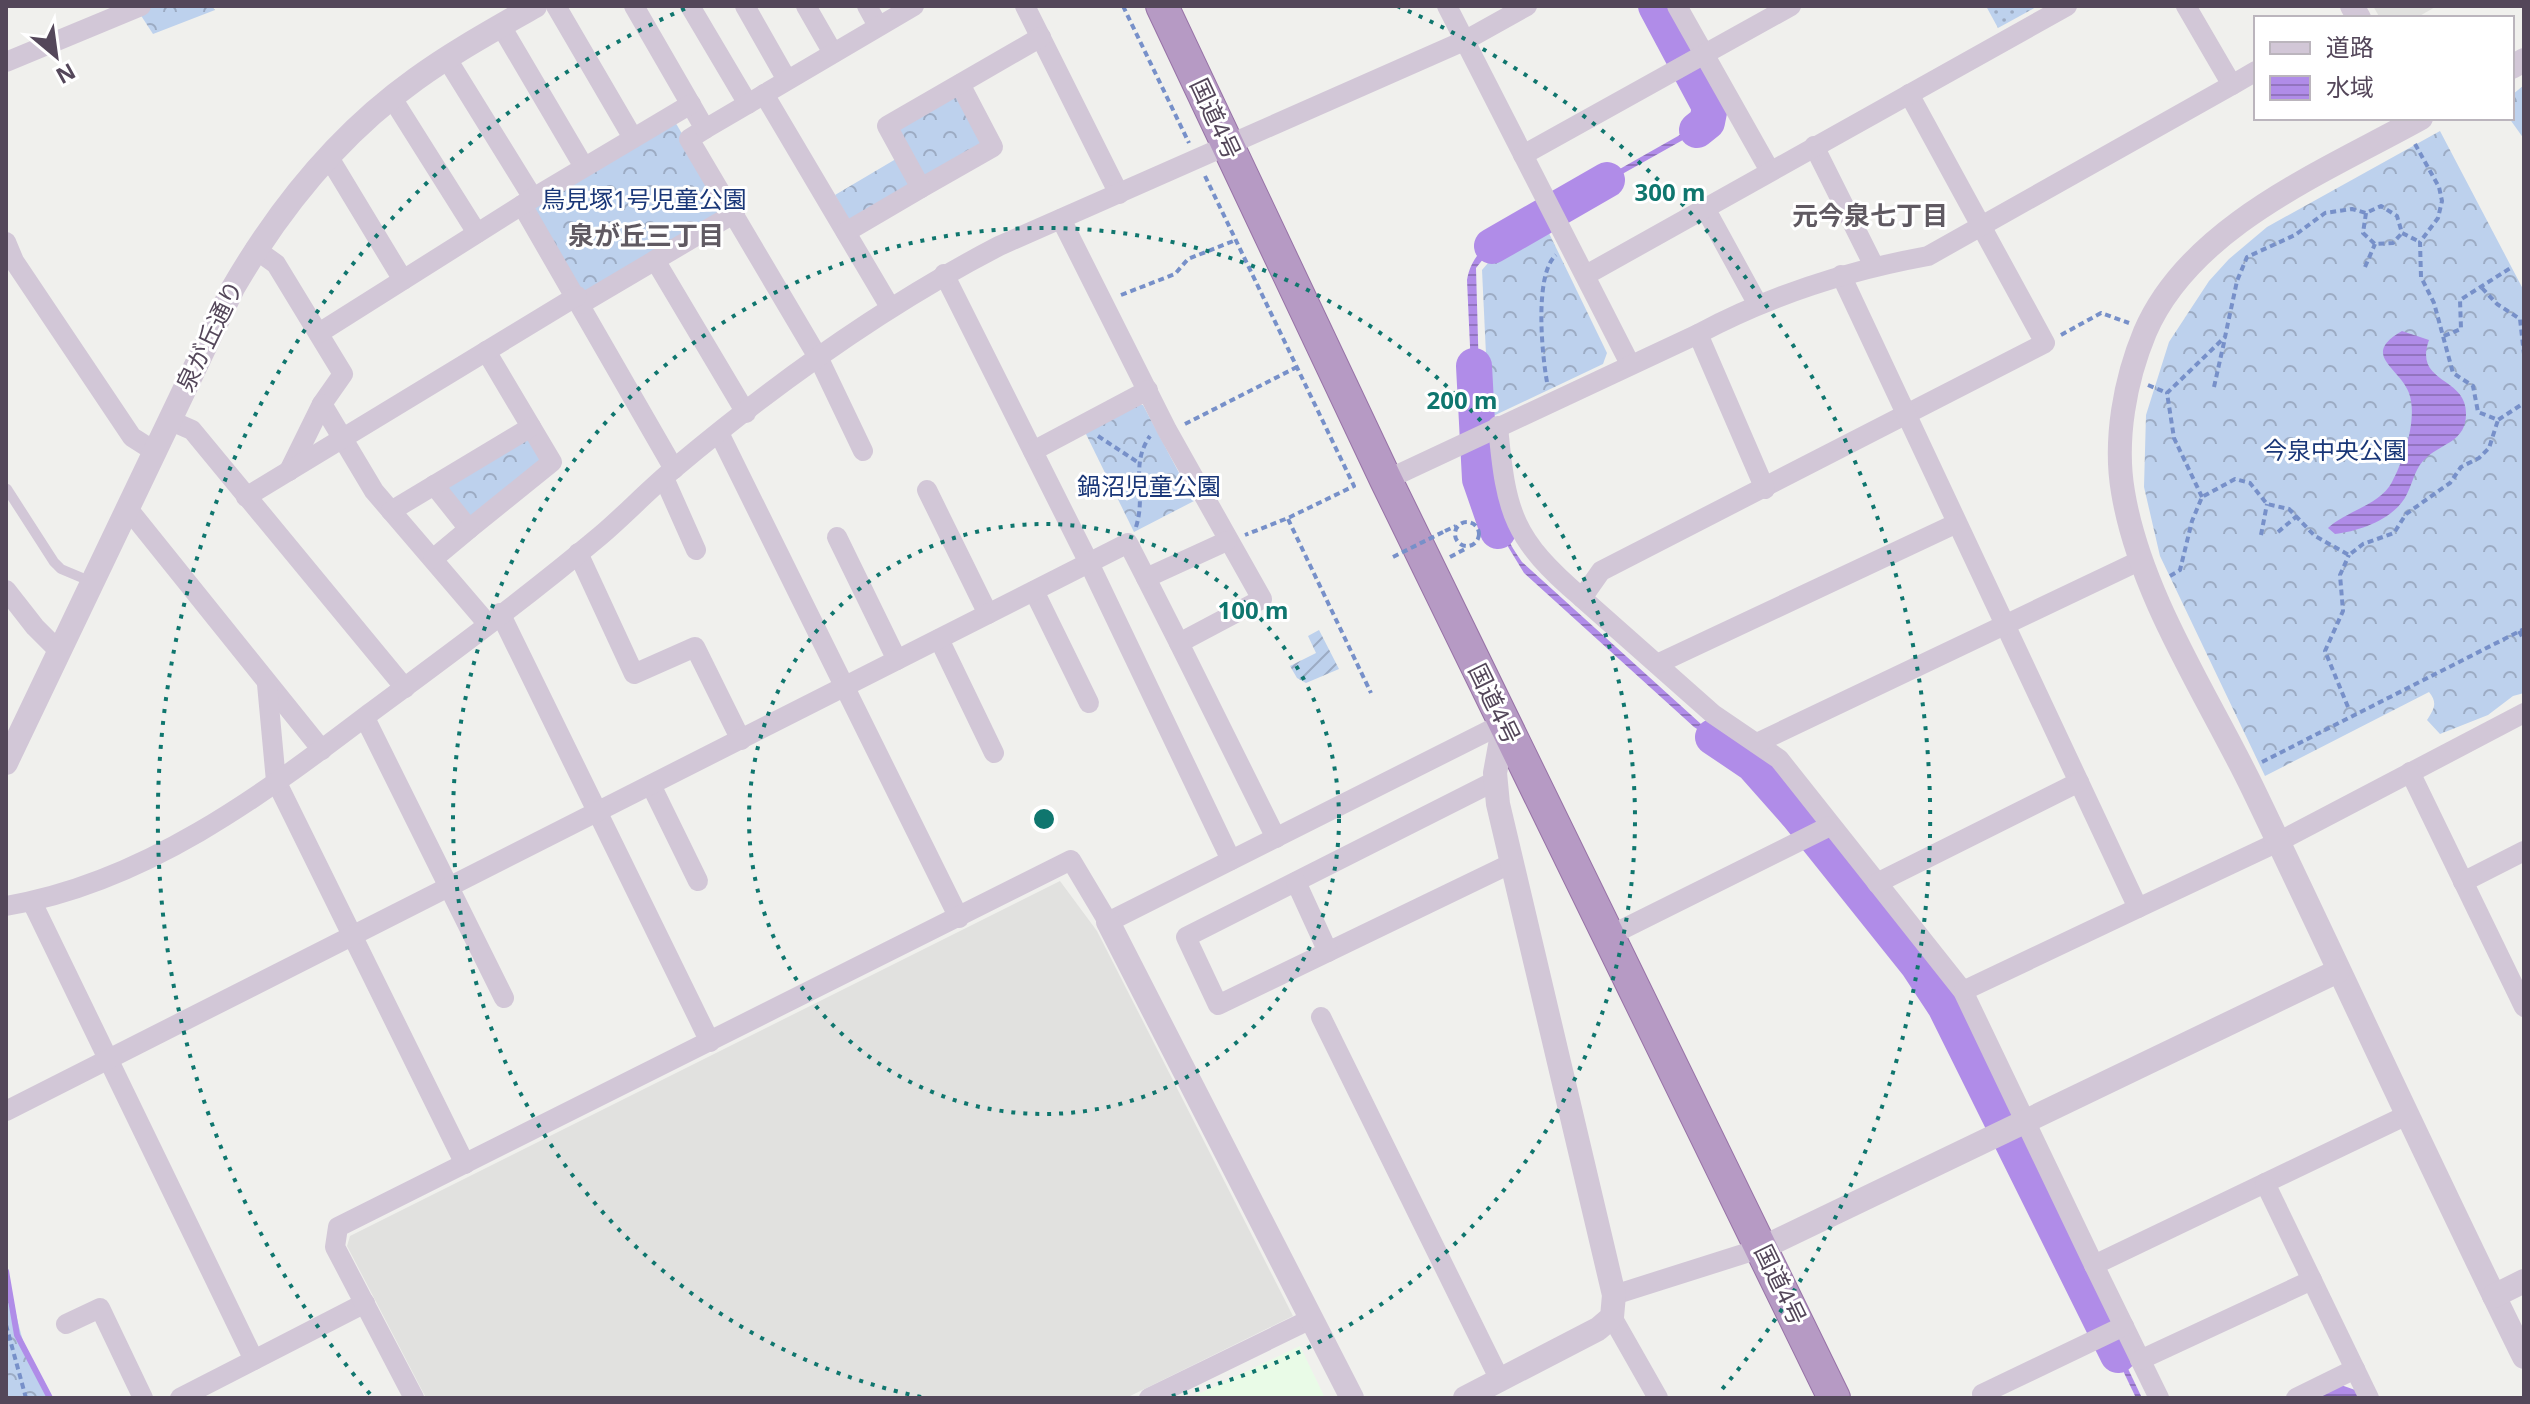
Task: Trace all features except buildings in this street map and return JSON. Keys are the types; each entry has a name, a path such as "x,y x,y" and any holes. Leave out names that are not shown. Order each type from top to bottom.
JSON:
{"highway":[{"name":"国道4号","path":"1162,6 1386,480 1834,1398"}],"street":[{"path":"6,62 141,6"},
{"name":"泉が丘通り","path":"6,763 129,510 169,420 255,249 328,156 392,98 447,59 535,6"},
{"path":"556,6 633,138"},
{"path":"634,6 705,129"},
{"path":"690,6 846,232 890,307"},
{"path":"745,6 787,80"},
{"path":"806,6 833,53"},
{"path":"867,6 878,26"},
{"path":"863,451 819,359 689,139 914,6"},
{"path":"1025,6 1119,194"},
{"path":"1447,6 1630,364"},
{"path":"6,906 93,885 161,854 276,781 405,688 578,553 719,433 890,307 944,274 1466,40 1527,6"},
{"path":"1677,6 1770,171"},
{"path":"1523,155 1791,6"},
{"path":"1586,275 2067,6"},
{"path":"2186,6 2232,85"},
{"path":"501,26 584,167"},
{"path":"921,188 887,126 1041,37"},
{"path":"447,59 528,201 669,473 696,550"},
{"path":"1386,480 1698,334 1757,303 1841,275 1928,256 2254,72"},
{"path":"846,232 993,147 960,84"},
{"path":"1582,598 1601,571 2045,343 1909,94"},
{"path":"392,98 477,233"},
{"path":"319,333 528,201 691,104"},
{"path":"2417,125 2244,219 2195,263 2146,329 2129,380 2121,429 2122,490 2141,560 2524,1357"},
{"path":"1814,146 1874,266"},
{"path":"328,156 403,280"},
{"path":"1705,208 1757,303"},
{"path":"246,497 486,351 735,213"},
{"path":"1061,219 1166,427 1262,599 1179,643"},
{"path":"6,242 14,261 132,437 154,451"},
{"path":"255,249 276,264 343,374 322,404 289,471"},
{"path":"655,260 746,413"},
{"path":"944,274 1089,563 1231,860"},
{"path":"1841,275 1904,416 2138,908"},
{"path":"1698,334 1765,489"},
{"path":"433,559 552,462 486,351"},
{"path":"1033,451 1148,390"},
{"path":"322,404 374,491 433,559 494,618 598,813 710,1042"},
{"path":"169,420 192,430 405,688"},
{"path":"1498,426 1503,481 1512,518 1537,555 1713,714 1759,742 1779,759 1963,991 2159,1398"},
{"path":"391,511 531,427"},
{"path":"719,433 959,918"},
{"path":"434,485 469,529"},
{"path":"927,490 988,614"},
{"path":"129,510 322,750"},
{"path":"1657,664 1955,524"},
{"path":"837,537 897,660"},
{"path":"1146,578 1227,541"},
{"path":"6,1111 1128,543 1276,838"},
{"path":"578,553 634,674 695,647 741,740"},
{"path":"1759,742 2141,560"},
{"path":"6,590 35,627 60,652"},
{"path":"1034,591 1089,703"},
{"path":"939,639 994,753"},
{"path":"267,684 276,781 465,1164"},
{"path":"1963,991 2278,842 2524,713"},
{"path":"365,718 504,998"},
{"path":"1504,723 1495,781 1613,1306 1658,1398"},
{"path":"1108,922 1504,723"},
{"path":"2410,772 2522,995"},
{"path":"1495,781 1186,937 1218,1005 1512,863"},
{"path":"1877,883 2079,782"},
{"path":"651,785 698,881"},
{"path":"1609,936 1830,826"},
{"path":"2463,882 2524,851"},
{"path":"414,1398 335,1247 338,1227 1071,860 1108,922 1352,1398"},
{"path":"1296,882 1328,952"},
{"path":"32,902 254,1360"},
{"path":"1465,1398 1598,1329 1613,1306 1762,1248 2338,971"},
{"path":"1321,1017 1500,1380"},
{"path":"2094,1265 2407,1115"},
{"path":"2265,1183 2369,1398"},
{"path":"2140,1360 2312,1280"},
{"path":"2494,1296 2524,1281"},
{"path":"180,1398 365,1303"},
{"path":"66,1324 100,1308 143,1398"},
{"path":"1149,1398 1311,1319"},
{"path":"1984,1398 1982,1394 2124,1326"},
{"path":"2296,1398 2355,1369"}],"lane":[{"path":"7,489 54,562 61,569 94,583"}],"path":[{"path":"1123,6 1354,486 1288,518 1227,541"},
{"path":"2417,125 2442,201 2438,218 2420,242 2421,277 2434,303 2453,373 2473,386 2478,412 2498,420"},
{"path":"2214,387 2237,281 2247,257 2295,235 2325,213 2352,209 2366,213 2381,206 2402,224 2402,233 2393,243 2375,244 2363,233 2366,213"},
{"path":"2402,233 2420,242"},
{"path":"1104,303 1175,274 1188,259 1236,240"},
{"path":"2365,267 2375,244"},
{"path":"1554,399 1546,377 1541,290 1551,259 1571,246"},
{"path":"2443,336 2461,329 2460,300 2512,267"},
{"path":"2482,287 2497,304 2520,319 2524,354"},
{"path":"2045,343 2101,313 2146,329"},
{"path":"2167,393 2225,337"},
{"path":"1128,543 1141,510 1139,452 1155,428 1166,427 1297,367"},
{"path":"2148,385 2167,393"},
{"path":"2167,393 2174,438 2202,497 2180,570 2170,576"},
{"path":"2348,707 2325,651 2343,611 2340,575 2349,555 2363,544 2394,533 2406,514 2450,483 2461,467 2479,458 2489,448 2498,420 2524,403"},
{"path":"1082,425 1107,445 1139,463"},
{"path":"2202,497 2242,479 2267,504 2289,509 2315,536 2349,555"},
{"path":"2261,535 2267,504"},
{"path":"2278,532 2297,516"},
{"path":"1288,518 1371,693"},
{"path":"1393,557 1458,525 1470,522 1477,526 1480,535 1473,545 1449,557"},
{"path":"1458,525 1456,540 1465,546 1473,545"},
{"path":"2244,771 2522,630 2524,640"},
{"path":"6,1325 26,1398"}],"shaded area":[{"path":"2373,6 2437,6 2420,16 2379,16"},
{"path":"1060,881 1097,931 1293,1316 1126,1398 426,1398 347,1246 350,1236"},
{"path":"1300,1346 1325,1398 1190,1398"}],"green space":[{"path":"152,6 211,6 215,10 153,34 140,14"},
{"path":"1986,6 2038,6 1998,28"},
{"path":"2524,85 2524,139 2510,120 2514,120 2514,93"},
{"path":"957,91 987,145 851,223 835,195 906,153 892,128"},
{"name":"鳥見塚1号児童公園","path":"674,120 728,213 584,297 530,205"},
{"name":"今泉中央公園","path":"2440,131 2524,291 2524,693 2513,696 2488,715 2440,734 2427,720 2434,706 2429,692 2265,776 2160,556 2144,487 2146,415 2169,342 2209,281 2229,259 2267,227"},
{"path":"1547,229 1607,353 1603,364 1489,418 1482,270 1494,256"},
{"name":"鍋沼児童公園","path":"1134,403 1143,405 1194,501 1134,532 1084,430"},
{"path":"530,433 546,460 469,522 441,486"},
{"path":"1319,630 1339,669 1306,683 1297,678 1290,666 1316,653 1308,636"},
{"path":"6,1257 25,1347 49,1398 6,1398"}],"water":[{"path":"1703,86 1713,110 1706,127 1567,205 1565,200 1701,123 1706,111 1697,90"},
{"path":"1530,219 1533,224 1488,253 1476,268 1480,412 1473,413 1467,280 1470,268 1490,243"},
{"path":"2402,331 2429,340 2426,354 2428,365 2464,402 2465,423 2458,436 2423,461 2407,494 2386,517 2366,527 2335,534 2328,528 2387,490 2405,451 2412,414 2409,393 2383,354 2390,339"},
{"path":"1480,463 1485,463 1493,503 1502,527 1522,562 1701,724 1760,763 1803,818 1799,820 1756,767 1694,727 1524,573 1490,517"},
{"path":"1828,850 1945,1003 1994,1099 1988,1102 1942,1005 1824,853"},
{"path":"2031,1166 2096,1304 2092,1306 2026,1168"},
{"path":"2121,1354 2142,1398 2136,1398 2116,1356"},
{"path":"2341,1385 2358,1391 2362,1398 2315,1398"}],"waterway":[{"path":"1656,6 1710,107 1707,122 1697,130"},
{"path":"1492,246 1607,180"},
{"path":"1474,366 1480,479 1498,531"},
{"path":"1713,737 1753,764 1798,815 1918,965 1945,1006 2118,1355"},
{"path":"6,1271 17,1335 50,1398"}],"district":[{"name":"元今泉七丁目","path":"1870,216"},
{"name":"泉が丘三丁目","path":"646,236"}]}
